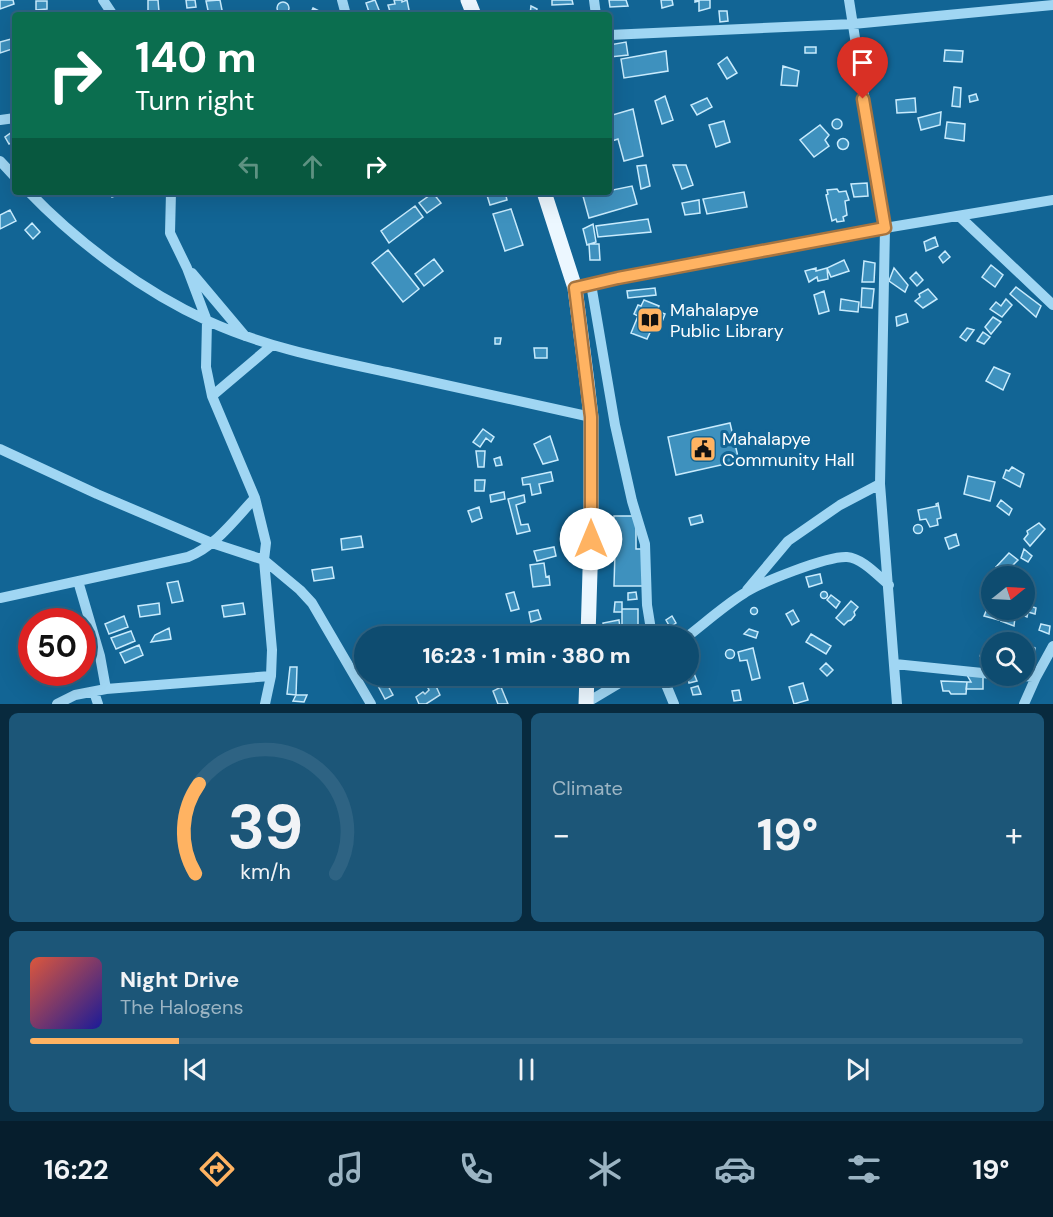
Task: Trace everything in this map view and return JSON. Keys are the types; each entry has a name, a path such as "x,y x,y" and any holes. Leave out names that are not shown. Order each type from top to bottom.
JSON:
{"main road":[{"path":"545,195 575,288 591,417 588,626"},
{"path":"586,704 587,686"}],"street":[{"path":"849,0 885,228 880,484 897,704"},
{"path":"612,35 853,24 1053,5"},
{"path":"0,161 12,174"},
{"path":"32,195 83,242 132,279 207,321 246,337 271,346 591,417"},
{"path":"171,195 170,233 187,268 207,321 206,367 212,396 255,498 266,543 264,560 272,650 271,676 265,704"},
{"path":"575,288 630,275 885,228 1053,200"},
{"path":"959,216 1053,305"},
{"path":"187,268 210,292 246,337"},
{"path":"591,284 615,425 632,501 645,544 647,605 650,626"},
{"path":"212,396 271,346"},
{"path":"0,448 97,494 212,543 264,560 312,603 371,704"},
{"path":"699,628 745,592 788,541 840,505 880,484"},
{"path":"0,598 188,557 212,543 255,498"},
{"path":"745,592 813,564 848,557 859,561 889,585"},
{"path":"78,581 98,648 106,689"},
{"path":"1035,677 1053,646"},
{"path":"895,664 981,673"},
{"path":"57,704 75,695 106,689 271,676"},
{"path":"586,704 615,686"},
{"path":"667,686 674,704"},
{"path":"1024,704 1031,686"},
{"path":"94,692 98,704"}],"building":[{"path":"0,0 13,0 14,4 0,9"},
{"path":"148,0 158,0 159,12 148,12"},
{"path":"186,0 195,0 196,7 187,8"},
{"path":"220,0 222,12 208,12 206,1"},
{"path":"375,0 380,12 369,12 366,3"},
{"path":"394,0 402,0 402,2 407,0 409,12 390,12 388,5 395,4"},
{"path":"552,0 572,0 573,4 552,5"},
{"path":"609,0 626,0 628,6 610,7"},
{"path":"661,0 672,0 673,5 662,8"},
{"path":"695,0 710,0 710,8 699,11 699,1 695,2"},
{"path":"36,1 47,1 47,9 36,10"},
{"path":"285,2 289,6 288,12 278,12 278,3"},
{"path":"531,6 537,9 536,12 530,12"},
{"path":"719,11 727,11 728,21 720,22"},
{"path":"12,39 12,49 0,53 0,42"},
{"path":"626,42 628,55 612,57 612,44"},
{"path":"805,47 816,47 816,53 805,53"},
{"path":"945,50 963,51 962,62 944,61"},
{"path":"666,51 668,71 624,78 621,59"},
{"path":"727,57 737,73 727,79 718,64"},
{"path":"783,66 799,71 797,86 781,85"},
{"path":"954,87 961,88 960,107 952,106"},
{"path":"976,94 978,100 970,102 969,96"},
{"path":"665,96 673,120 662,124 655,101"},
{"path":"707,98 712,107 697,115 691,105"},
{"path":"915,98 916,112 897,113 896,100"},
{"path":"633,109 643,156 624,161 618,139 612,141 612,115"},
{"path":"941,112 940,125 921,130 918,118"},
{"path":"837,119 841,120 841,128 837,129 833,128 832,124 833,120"},
{"path":"724,121 730,142 716,147 709,125"},
{"path":"947,122 965,124 964,141 945,138"},
{"path":"820,125 829,135 825,140 829,146 814,157 800,140"},
{"path":"12,132 12,142 9,144 5,137"},
{"path":"843,138 849,144 843,150 837,144"},
{"path":"646,165 650,186 641,189 637,166"},
{"path":"673,165 686,165 693,185 682,189"},
{"path":"867,183 868,196 854,197 851,184"},
{"path":"632,186 637,204 589,218 583,196 612,195 612,190"},
{"path":"837,189 839,192 846,191 849,200 845,201 847,215 843,217 844,221 837,222 836,219 832,221 826,195 827,190"},
{"path":"744,192 747,207 707,214 703,199"},
{"path":"430,195 435,195 441,203 427,213 419,203"},
{"path":"487,195 506,195 507,200 490,205"},
{"path":"699,200 700,213 685,215 682,203"},
{"path":"415,206 423,217 389,243 381,231"},
{"path":"511,209 523,245 505,251 493,214"},
{"path":"10,210 16,221 0,229 0,215"},
{"path":"648,219 651,232 598,237 596,226"},
{"path":"32,223 40,232 33,239 25,230"},
{"path":"593,224 596,242 587,245 583,229"},
{"path":"935,237 938,246 926,251 924,242"},
{"path":"589,244 599,244 600,260 590,260"},
{"path":"388,250 419,289 403,302 372,263"},
{"path":"945,251 950,257 943,263 939,257"},
{"path":"434,259 443,271 424,286 415,274"},
{"path":"844,260 849,271 831,277 827,268"},
{"path":"864,261 875,263 874,282 862,282"},
{"path":"991,265 1003,275 995,287 982,277"},
{"path":"816,268 816,271 827,268 828,279 818,281 817,277 809,282 805,271"},
{"path":"894,268 908,285 905,292 889,281"},
{"path":"916,272 923,280 917,286 910,278"},
{"path":"1016,287 1041,306 1036,317 1010,294"},
{"path":"655,288 656,295 628,298 627,291"},
{"path":"862,288 874,289 872,308 861,307"},
{"path":"928,289 937,299 923,308 915,301 920,297 919,294"},
{"path":"824,291 829,311 819,314 814,295"},
{"path":"841,299 859,302 858,312 840,310"},
{"path":"1006,299 1012,305 1002,317 990,309 996,302 1001,306"},
{"name":"Mahalapye Public Library","path":"644,300 659,306 657,311 665,314 660,327 654,324 647,339 631,333 638,316 634,314 638,305 641,306"},
{"path":"906,314 908,322 897,326 896,317"},
{"path":"993,317 1001,322 991,334 985,327"},
{"path":"967,328 974,330 966,341 960,337"},
{"path":"983,332 990,337 984,344 977,341"},
{"path":"495,338 501,338 500,344 495,344"},
{"path":"534,348 547,348 547,358 535,358"},
{"path":"994,367 1010,374 1003,390 986,381"},
{"name":"Mahalapye Community Hall","path":"730,423 739,461 676,475 668,437"},
{"path":"483,429 494,437 491,442 486,438 480,447 473,442"},
{"path":"550,436 558,460 543,464 534,444"},
{"path":"476,451 485,451 484,467 478,467"},
{"path":"500,457 502,465 496,466 494,459"},
{"path":"1012,467 1024,474 1020,487 1003,478 1006,470 1009,471"},
{"path":"551,472 553,481 539,484 541,493 532,495 530,484 523,485 522,478"},
{"path":"968,476 995,482 990,501 964,494"},
{"path":"475,480 485,480 484,491 475,491"},
{"path":"504,492 505,499 491,502 490,495"},
{"path":"524,495 525,502 516,505 521,525 528,524 530,531 517,534 508,499"},
{"path":"1001,500 1012,509 1009,515 997,506"},
{"path":"938,503 941,518 937,519 938,525 930,527 926,519 920,520 918,510 937,506"},
{"path":"479,507 482,518 472,522 468,511"},
{"path":"701,515 703,522 691,525 689,518"},
{"path":"614,516 636,516 636,549 644,549 643,586 614,586 615,551 612,551 612,540 616,540 616,537 613,537"},
{"path":"1039,523 1045,529 1030,546 1024,539 1028,534 1027,531"},
{"path":"918,525 922,529 918,533 914,529"},
{"path":"956,534 959,545 949,549 945,538"},
{"path":"361,536 363,547 342,550 341,539"},
{"path":"554,547 556,556 537,561 534,551"},
{"path":"1024,549 1032,556 1028,562 1021,558"},
{"path":"1009,553 1018,560 1012,566 997,566"},
{"path":"544,563 550,585 533,587 530,565"},
{"path":"332,567 334,578 314,581 312,570"},
{"path":"820,574 822,583 809,587 806,577"},
{"path":"178,581 183,601 172,603 167,583"},
{"path":"824,591 828,595 824,599 820,595"},
{"path":"514,592 519,609 511,611 506,594"},
{"path":"636,592 637,599 628,600 628,593"},
{"path":"831,595 840,602 836,608 827,600"},
{"path":"851,601 858,607 854,612 855,615 844,625 836,618"},
{"path":"615,602 622,602 622,612 614,612"},
{"path":"159,603 160,614 140,617 138,606"},
{"path":"243,603 245,614 224,617 222,606"},
{"path":"754,607 758,611 754,615 750,611"},
{"path":"622,609 638,609 638,626 622,626"},
{"path":"538,610 541,619 531,622 529,612"},
{"path":"793,610 799,621 792,625 786,614"},
{"path":"124,616 128,627 109,634 105,624"},
{"path":"672,616 676,623 669,626 666,620"},
{"path":"619,620 620,626 603,626 603,623"},
{"path":"1015,620 1014,626 1001,621"},
{"path":"1041,624 1050,626 1049,634 1039,630"},
{"path":"169,628 171,639 151,642 155,635"},
{"path":"749,629 758,632 756,638 744,634"},
{"path":"131,631 135,641 116,649 111,638"},
{"path":"811,634 831,646 826,654 806,642"},
{"path":"139,645 143,655 125,663 120,653"},
{"path":"753,648 760,678 752,680 747,660 740,661 738,652"},
{"path":"730,649 735,654 730,659 725,654"},
{"path":"826,663 833,670 827,676 820,669"},
{"path":"290,667 297,667 296,695 287,694"},
{"path":"967,675 981,675 983,689 966,689 967,682 971,682"},
{"path":"941,681 967,682 966,694 951,694 949,691 943,691"},
{"path":"803,683 808,700 794,704 789,687"},
{"path":"378,686 388,686 393,695 385,699"},
{"path":"436,686 440,695 426,704 419,704 416,697 423,692 425,694 428,688"},
{"path":"698,686 701,694 693,695 691,688"},
{"path":"501,687 508,704 498,704 493,691"},
{"path":"739,690 741,700 734,701 732,691"},
{"path":"296,695 307,695 304,702 293,701"}],"place":[{"name":"Mahalapye Public Library","path":"650,320"},
{"name":"Mahalapye Community Hall","path":"703,449"}],"route":[{"path":"591,539 591,417 575,288 885,228 863,99"}]}
